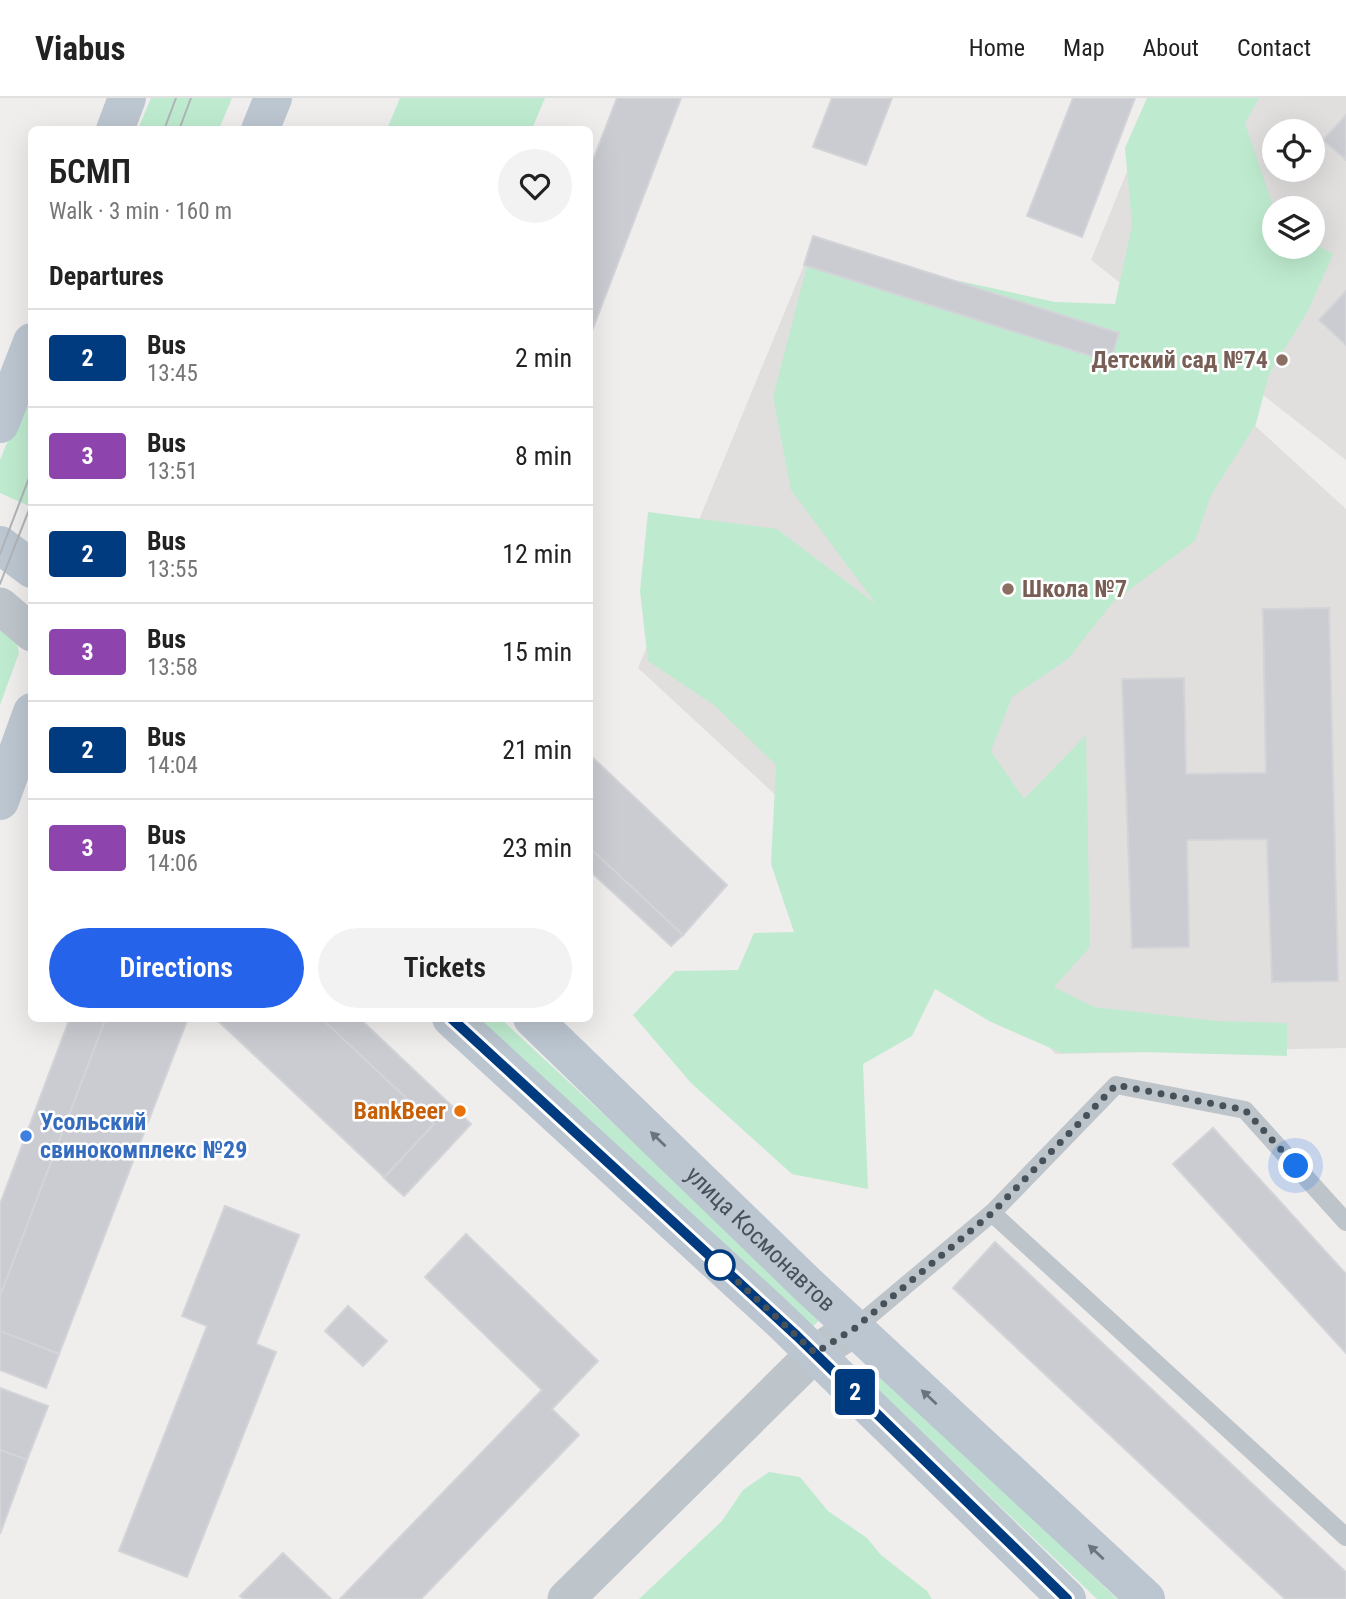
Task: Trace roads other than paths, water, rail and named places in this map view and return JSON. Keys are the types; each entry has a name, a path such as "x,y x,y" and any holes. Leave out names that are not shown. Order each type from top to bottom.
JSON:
{"street":[{"path":"116,126 127,98"},
{"path":"262,126 273,98"},
{"path":"0,424 28,352"},
{"path":"0,545 28,566"},
{"path":"0,606 28,630"},
{"path":"0,801 28,723"},
{"name":"улица Космонавтов","path":"455,1022 815,1353 1067,1599"},
{"name":"улица Космонавтов","path":"536,1022 855,1328 1146,1599"},
{"path":"566,1599 815,1353 855,1328"}],"lane":[{"path":"855,1328 992,1213 1116,1085 1245,1110 1346,1222"},
{"path":"992,1213 1346,1537"}],"tram line":[{"path":"166,126 176,98"},
{"path":"180,126 191,98"},
{"path":"0,554 28,480"},
{"path":"0,584 28,512"}],"place":[{"name":"Детский сад №74","path":"1282,360"},
{"name":"Школа №7","path":"1008,589"},
{"name":"BankBeer","path":"460,1111"},
{"name":"Усольский свинокомплекс №29","path":"26,1136"}]}
